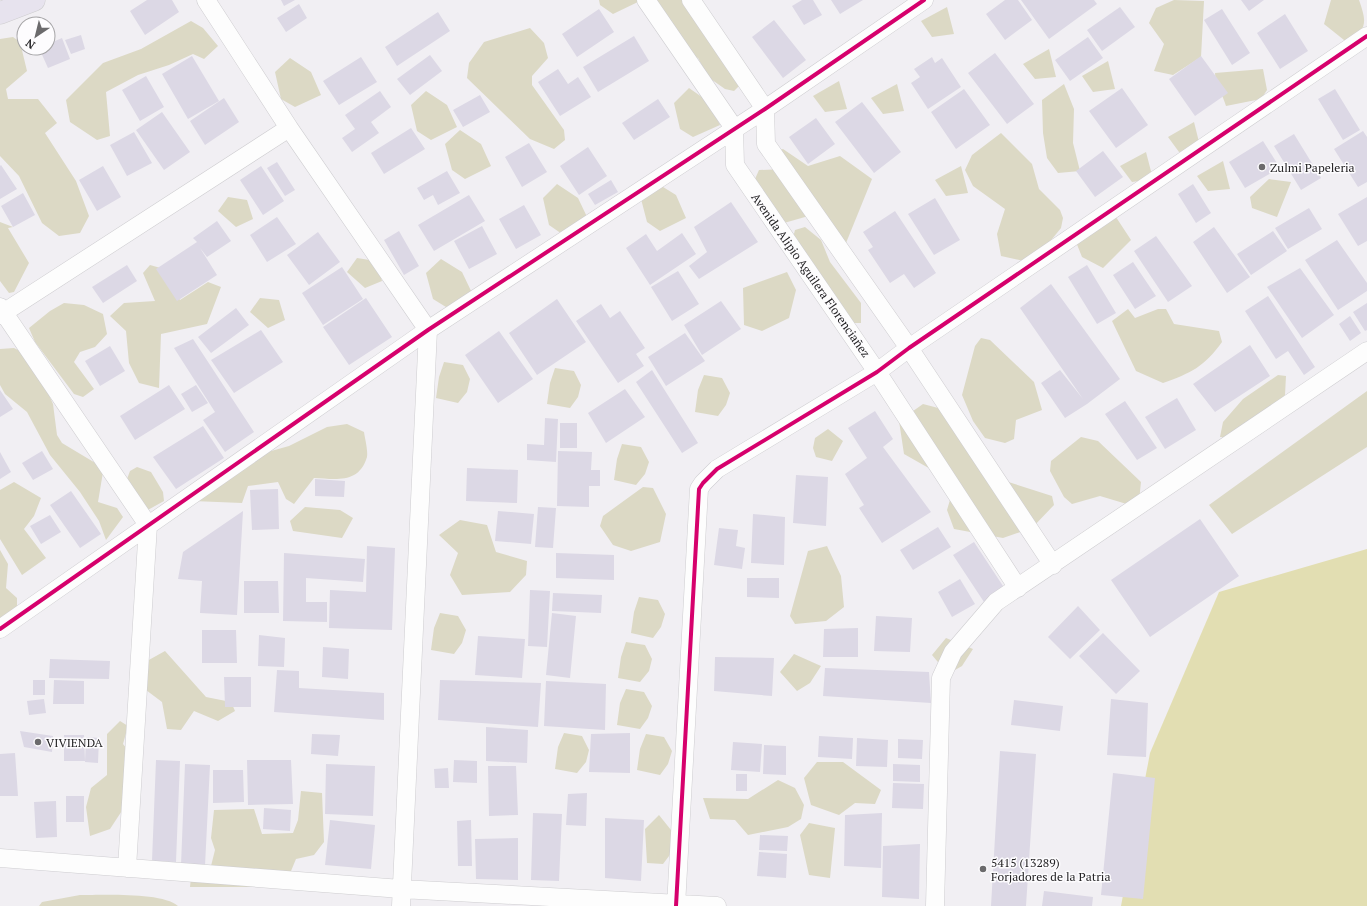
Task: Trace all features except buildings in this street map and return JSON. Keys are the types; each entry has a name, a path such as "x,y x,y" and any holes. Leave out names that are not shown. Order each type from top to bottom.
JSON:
{"highway":[{"path":"0,13 34,0"}],"street":[{"path":"206,0 289,128 428,330 401,897"},
{"path":"646,0 734,128"},
{"path":"690,0 765,109 766,144 909,348 1053,565"},
{"path":"0,629 428,330 765,109 924,0"},
{"path":"676,905 699,489 703,482 716,469 877,372 909,348 1367,36"},
{"path":"127,868 148,525 1,311 289,128"},
{"name":"Avenida Alipio Aguilera Florenciañez","path":"734,128 735,165 877,372 1018,588"},
{"path":"935,906 941,678 953,652 996,602 1053,565 1367,351"},
{"path":"0,858 127,868 401,897 717,906"}],"shaded area":[{"path":"599,0 640,1 613,14 600,5"},
{"path":"654,0 690,0 741,84 734,91 725,89 708,77 698,58 687,54"},
{"path":"1174,0 1204,1 1201,57 1173,75 1154,71 1164,44 1149,23 1156,8"},
{"path":"1331,0 1359,0 1364,24 1359,33 1349,44 1324,24"},
{"path":"947,7 954,34 932,37 921,21"},
{"path":"191,21 203,28 218,46 204,59 193,54 169,65 138,75 106,92 110,136 97,140 70,122 66,100 103,63 141,49"},
{"path":"530,28 544,43 548,58 532,76 532,85 564,130 565,140 554,149 530,139 467,78 469,63 484,42"},
{"path":"13,37 16,39 16,56 23,56 27,71 6,89 8,99 38,99 57,123 45,133 76,181 89,216 80,233 59,236 42,223 19,176 0,156 0,39"},
{"path":"1049,49 1056,77 1035,79 1023,64"},
{"path":"290,58 311,72 321,95 295,107 281,99 275,72"},
{"path":"1108,61 1115,89 1093,92 1082,76"},
{"path":"1263,69 1267,90 1261,99 1226,106 1216,81 1215,73"},
{"path":"839,81 847,109 825,112 813,96"},
{"path":"897,84 904,111 883,114 871,98"},
{"path":"1064,84 1074,109 1073,143 1080,171 1058,173 1047,158 1043,133 1042,100"},
{"path":"689,88 709,102 720,125 693,137 680,129 674,103"},
{"path":"426,91 447,105 457,127 431,140 417,131 411,105"},
{"path":"1194,122 1201,150 1179,152 1168,137"},
{"path":"460,130 481,144 491,166 465,179 452,170 445,144"},
{"path":"1001,133 1032,164 1039,189 1060,210 1063,218 1061,228 1035,260 1024,261 1001,256 997,234 1005,209 973,186 965,170 972,155"},
{"path":"783,149 808,166 840,156 872,179 846,243 812,215 777,225 751,188 759,170 784,169 774,152"},
{"path":"1146,152 1153,179 1132,182 1120,166"},
{"path":"1223,161 1230,189 1208,191 1197,176"},
{"path":"961,166 968,193 946,196 935,180"},
{"path":"1269,179 1291,182 1277,217 1252,208 1250,197"},
{"path":"655,182 676,195 686,218 660,231 647,222 640,195"},
{"path":"557,184 578,198 589,221 562,234 549,225 543,198"},
{"path":"228,197 247,200 253,219 236,227 218,211"},
{"path":"1112,211 1131,240 1103,268 1082,257 1076,242"},
{"path":"0,222 13,227 8,228 29,263 14,292 9,293 0,281"},
{"path":"805,227 821,240 830,262 861,303 861,323 851,323 790,249 795,230"},
{"path":"357,258 376,261 382,281 365,288 347,272"},
{"path":"441,259 462,272 473,295 446,307 433,299 426,273"},
{"path":"150,265 164,269 180,300 208,282 221,287 207,324 161,334 159,388 139,383 129,363 126,331 110,316 124,303 155,301 143,273"},
{"path":"787,272 796,290 789,318 762,331 744,325 743,288"},
{"path":"260,298 279,300 285,320 268,328 250,312"},
{"path":"64,303 84,305 103,314 107,334 95,347 80,352 74,362 94,389 83,397 74,394 35,342 29,328 50,311"},
{"path":"1128,309 1135,318 1158,309 1166,309 1174,324 1219,331 1222,342 1209,358 1196,368 1182,376 1163,383 1136,371 1112,321"},
{"path":"981,338 990,340 1034,382 1042,410 1016,420 1014,439 1005,443 985,438 973,421 962,395 975,346"},
{"path":"14,348 32,357 53,404 57,435 62,443 97,464 103,472 98,502 117,508 123,517 106,540 99,521 80,492 50,455 27,412 5,394 0,385 0,349"},
{"path":"444,362 463,365 470,379 467,392 458,403 436,398 439,377"},
{"path":"555,368 574,371 581,385 578,397 570,408 547,404 550,383"},
{"path":"704,375 722,378 730,393 726,405 718,416 695,412 698,390"},
{"path":"1278,375 1286,376 1285,395 1272,410 1240,438 1220,437 1223,422 1243,399"},
{"path":"1367,391 1367,447 1232,534 1209,505"},
{"path":"923,404 942,409 1002,480 1052,496 1054,505 1032,528 1003,538 954,529 947,510 955,483 904,454 899,421"},
{"path":"347,424 364,432 367,448 367,457 363,466 353,476 338,479 314,478 294,504 286,499 278,482 248,486 242,503 193,501 257,455 289,446 327,427"},
{"path":"828,429 843,441 832,461 816,457 813,448 815,438"},
{"path":"1081,437 1098,441 1141,482 1139,501 1130,505 1100,496 1072,504 1064,497 1050,471 1051,461"},
{"path":"622,444 641,447 649,462 645,474 636,485 614,480 617,459"},
{"path":"137,467 151,472 163,492 164,501 146,511 127,479 130,471"},
{"path":"14,482 41,498 34,516 24,529 46,558 22,575 0,539 0,490"},
{"path":"643,487 653,488 666,514 660,542 631,551 613,545 600,526 603,516"},
{"path":"305,507 340,510 353,518 342,538 293,531 290,521"},
{"path":"460,520 487,525 496,552 527,561 526,575 510,592 462,595 450,575 458,553 439,535"},
{"path":"827,546 841,576 844,607 826,621 795,624 790,616 808,551"},
{"path":"1367,549 1367,906 1121,906 1150,753 1219,592"},
{"path":"0,550 8,564 6,588 17,598 17,617 0,619"},
{"path":"639,597 658,600 665,614 661,627 653,638 631,633 634,612"},
{"path":"440,613 458,616 466,630 462,643 454,654 431,650 434,628"},
{"path":"946,638 973,649 962,666 948,674 932,655"},
{"path":"626,642 645,645 652,659 649,671 640,682 618,678 621,657"},
{"path":"165,651 206,697 231,702 235,711 218,721 194,711 181,730 167,729 162,702 142,687 147,661"},
{"path":"794,654 821,666 810,683 797,691 780,672"},
{"path":"626,689 644,692 652,706 648,718 640,729 617,725 620,703"},
{"path":"120,721 128,726 123,744 135,759 131,797 110,829 90,836 86,807 91,788 107,775 107,734"},
{"path":"564,733 582,736 589,750 586,762 577,773 555,769 558,747"},
{"path":"646,734 664,737 672,751 668,764 660,775 637,770 640,749"},
{"path":"817,762 843,762 881,790 875,804 855,803 839,815 811,805 804,778"},
{"path":"778,780 795,788 804,805 801,819 788,827 748,835 735,820 710,819 703,798 748,799"},
{"path":"301,791 322,793 324,842 314,855 296,859 286,883 266,887 190,887 192,867 211,866 215,850 211,838 214,810 254,809 262,834 293,833 298,820"},
{"path":"659,815 675,835 672,852 663,864 647,863 645,829"},
{"path":"809,823 835,828 830,878 809,875 800,835"},
{"path":"80,895 146,896 159,898 178,906 39,906 42,902"}],"cycle path":[{"path":"0,629 428,330 765,109 924,0"},
{"path":"676,906 699,489 703,483 717,469 877,372 909,348 1367,36"}],"place":[{"name":"Zulmi Papeleria","path":"1262,167"},
{"name":"VIVIENDA","path":"38,742"},
{"name":"5415 (13289) Forjadores de la Patria","path":"983,869"}]}
